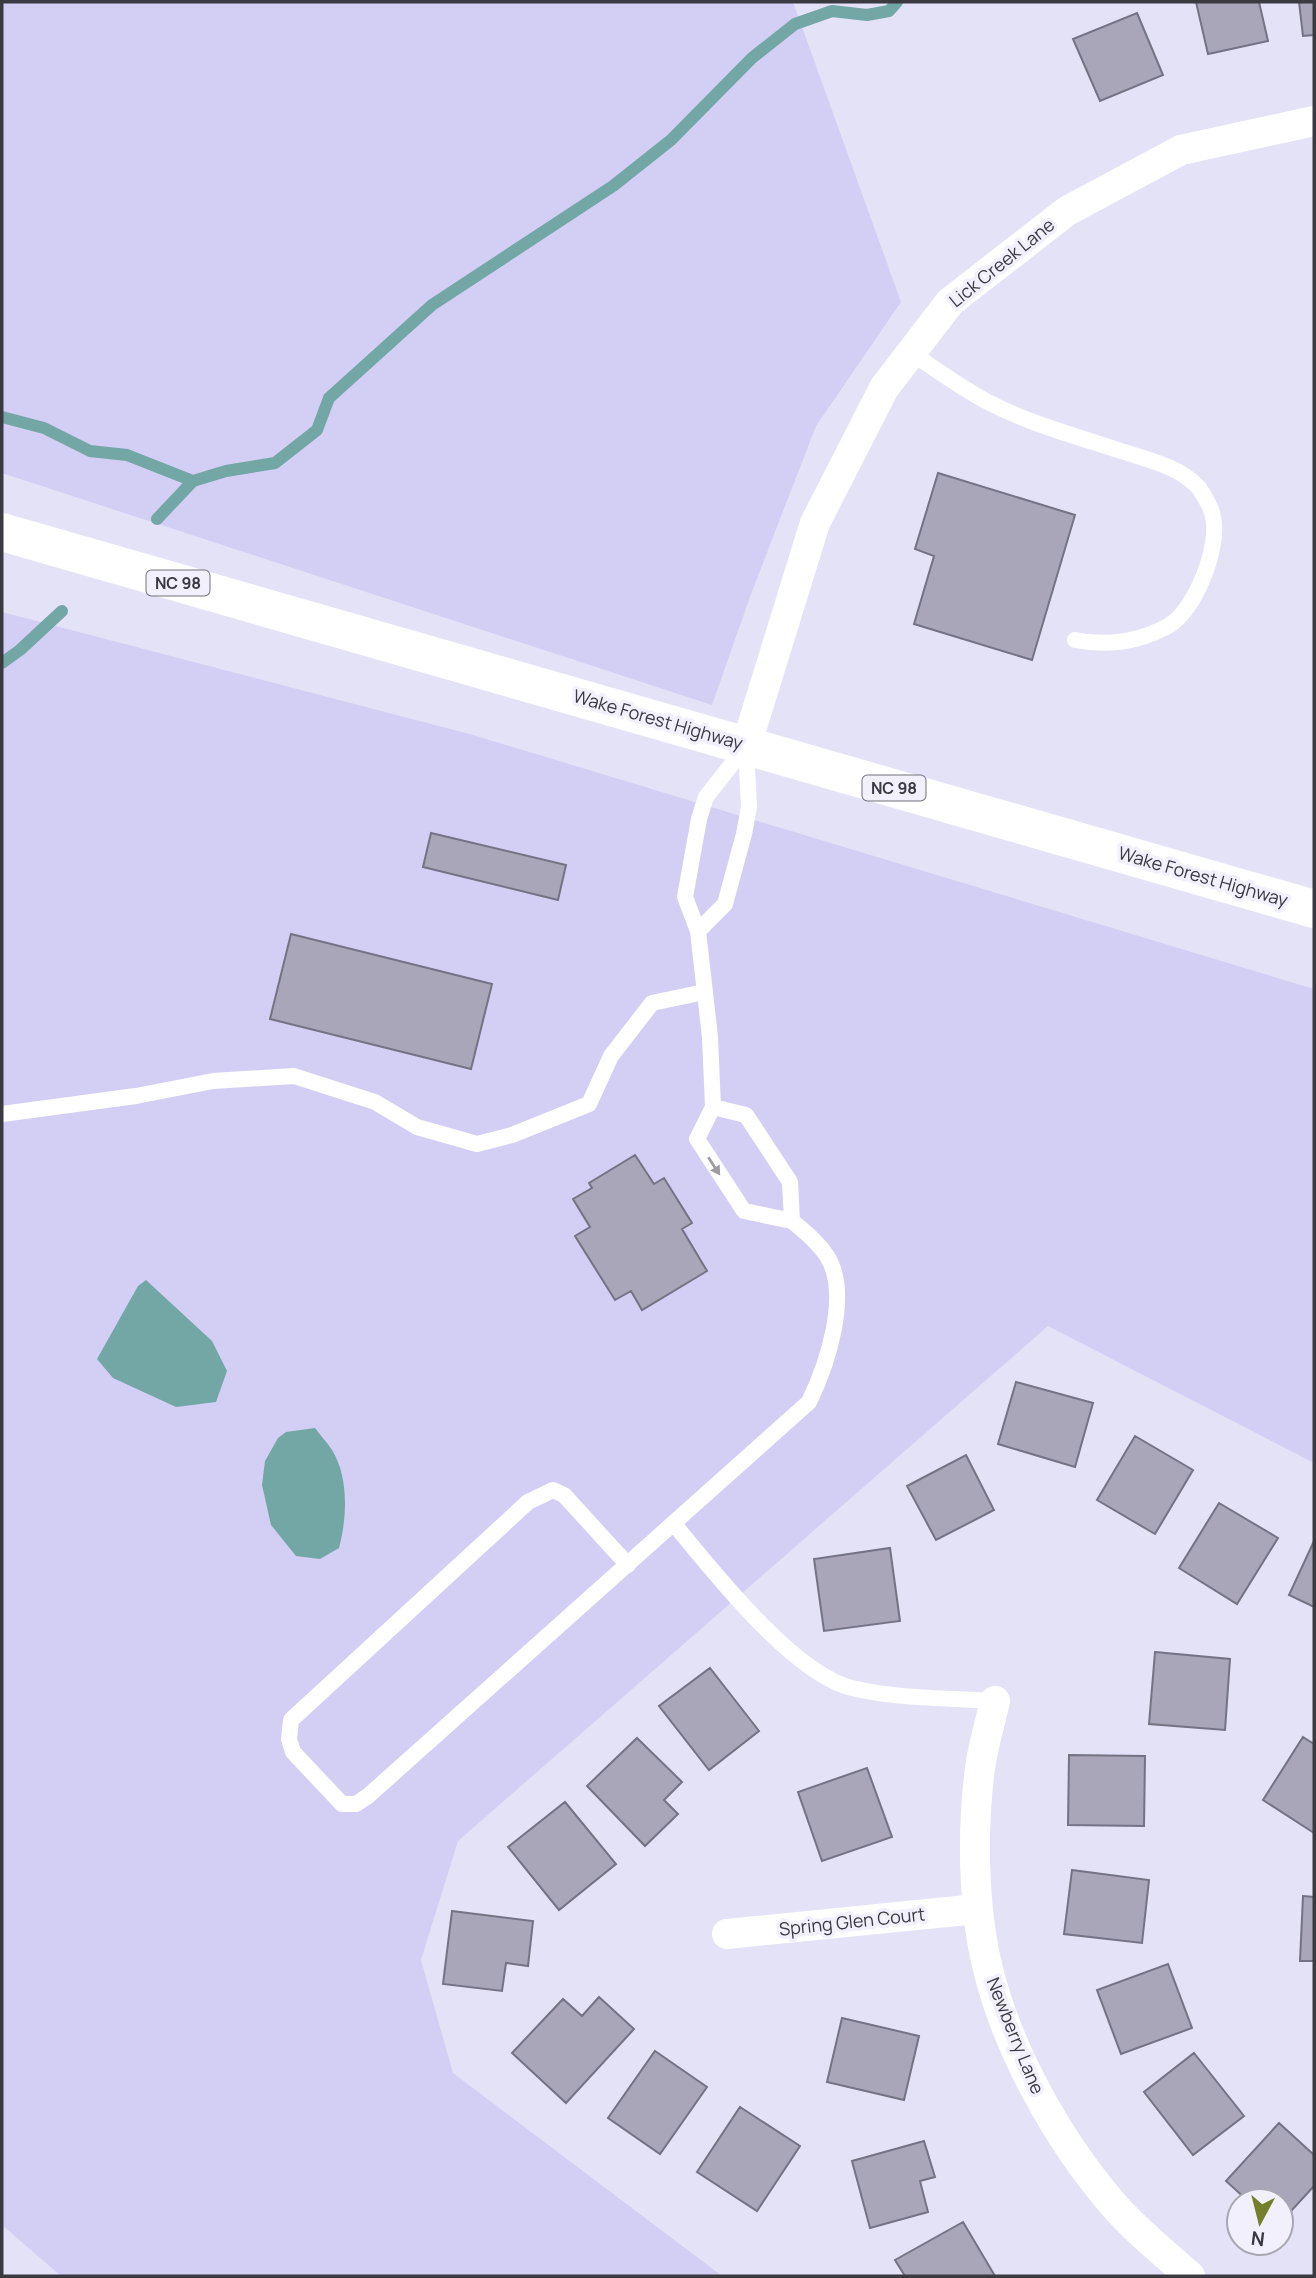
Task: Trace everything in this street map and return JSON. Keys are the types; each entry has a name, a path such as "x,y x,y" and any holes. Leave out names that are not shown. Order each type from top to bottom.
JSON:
{"highway":[{"name":"Wake Forest Highway","path":"2,532 1314,909"}],"street":[{"name":"Lick Creek Lane","path":"746,746 815,523 884,388 950,302 1067,211 1181,150 1314,121"},
{"name":"Newberry Lane","path":"995,1701 980,1768 976,1839 977,1909 987,1966 1009,2031 1037,2093 1070,2148 1113,2204 1190,2276"},
{"name":"Spring Glen Court","path":"727,1934 977,1909"}],"lane":[{"path":"911,353 988,402 1181,473 1200,489 1213,516 1214,538 1204,578 1186,607 1170,625 1140,638 1120,643 1075,640"},
{"path":"628,1565 564,1495 553,1490 542,1493 528,1502 291,1720 289,1740 293,1752 342,1804 356,1804 368,1796 628,1565 674,1524 809,1402 822,1375 833,1335 836,1302 835,1276 828,1258 816,1241 792,1221 744,1211 697,1139 713,1107 710,1037 698,931 685,897 699,819 706,797 746,746"},
{"path":"698,931 725,904 744,834 749,807 746,746"},
{"path":"2,1114 136,1096 213,1081 294,1076 375,1102 417,1127 477,1144 512,1135 589,1104 611,1056 652,1003 704,992"},
{"path":"713,1107 746,1115 790,1182 792,1221"},
{"path":"674,1524 742,1605 804,1662 828,1678 849,1687 908,1696 995,1701"}],"shaded area":[{"path":"2,2 793,2 901,302 816,426 751,594 712,705 2,473"},
{"path":"2,612 473,735 1314,989 1314,1463 1048,1326 458,1841 421,1960 453,2073 722,2276 61,2276 2,2225"},
{"path":"146,1280 212,1341 227,1371 216,1402 176,1407 113,1378 97,1359 138,1286"},
{"path":"315,1428 338,1461 345,1498 344,1524 339,1548 320,1559 296,1556 271,1525 262,1485 265,1461 278,1438 286,1432"}],"building":[{"path":"1196,2 1259,2 1268,41 1208,54"},
{"path":"1299,2 1314,2 1314,35 1303,36"},
{"path":"1137,13 1163,75 1100,101 1073,39"},
{"path":"938,473 1075,515 1032,660 914,624 934,556 915,549"},
{"path":"431,833 566,865 558,900 423,867"},
{"path":"291,934 492,984 471,1069 270,1019"},
{"path":"635,1155 654,1184 664,1178 692,1223 682,1229 707,1271 642,1310 631,1291 615,1300 575,1236 590,1227 573,1199 592,1188 589,1183"},
{"path":"1016,1382 1093,1403 1075,1467 998,1444"},
{"path":"1135,1436 1193,1470 1155,1534 1097,1500"},
{"path":"966,1455 994,1510 936,1540 907,1486"},
{"path":"1219,1503 1278,1538 1237,1604 1179,1568"},
{"path":"1314,1541 1314,1607 1289,1595"},
{"path":"890,1548 900,1621 824,1631 814,1559"},
{"path":"1155,1652 1230,1659 1225,1730 1149,1724"},
{"path":"710,1668 759,1731 709,1770 659,1706"},
{"path":"1303,1737 1314,1744 1314,1833 1263,1800"},
{"path":"637,1738 682,1782 664,1800 678,1814 645,1846 587,1786"},
{"path":"1069,1755 1145,1756 1144,1826 1068,1825"},
{"path":"867,1768 892,1837 822,1861 798,1792"},
{"path":"565,1802 616,1864 559,1910 508,1847"},
{"path":"1072,1870 1149,1880 1142,1943 1064,1934"},
{"path":"1303,1896 1314,1897 1314,1961 1300,1961"},
{"path":"452,1911 533,1921 528,1966 506,1963 502,1991 443,1984"},
{"path":"1168,1964 1192,2028 1121,2054 1097,1990"},
{"path":"599,1997 634,2029 566,2103 512,2053 563,1999 582,2016"},
{"path":"842,2018 919,2036 904,2100 827,2082"},
{"path":"655,2051 707,2087 660,2154 608,2118"},
{"path":"1194,2053 1244,2116 1193,2155 1144,2092"},
{"path":"740,2107 800,2146 757,2211 697,2172"},
{"path":"1279,2123 1314,2155 1314,2186 1295,2207 1295,2187 1233,2187 1226,2181"},
{"path":"924,2141 935,2177 920,2181 928,2212 870,2228 852,2161"},
{"path":"963,2222 995,2276 905,2276 895,2260"}],"waterway":[{"path":"157,519 193,481 226,471 275,463 317,430 329,398 432,305 613,186 671,140 752,58 795,24 832,11 867,15 889,11 897,2"},
{"path":"2,417 44,428 90,451 127,455 193,481"},
{"path":"2,663 62,611"}]}
